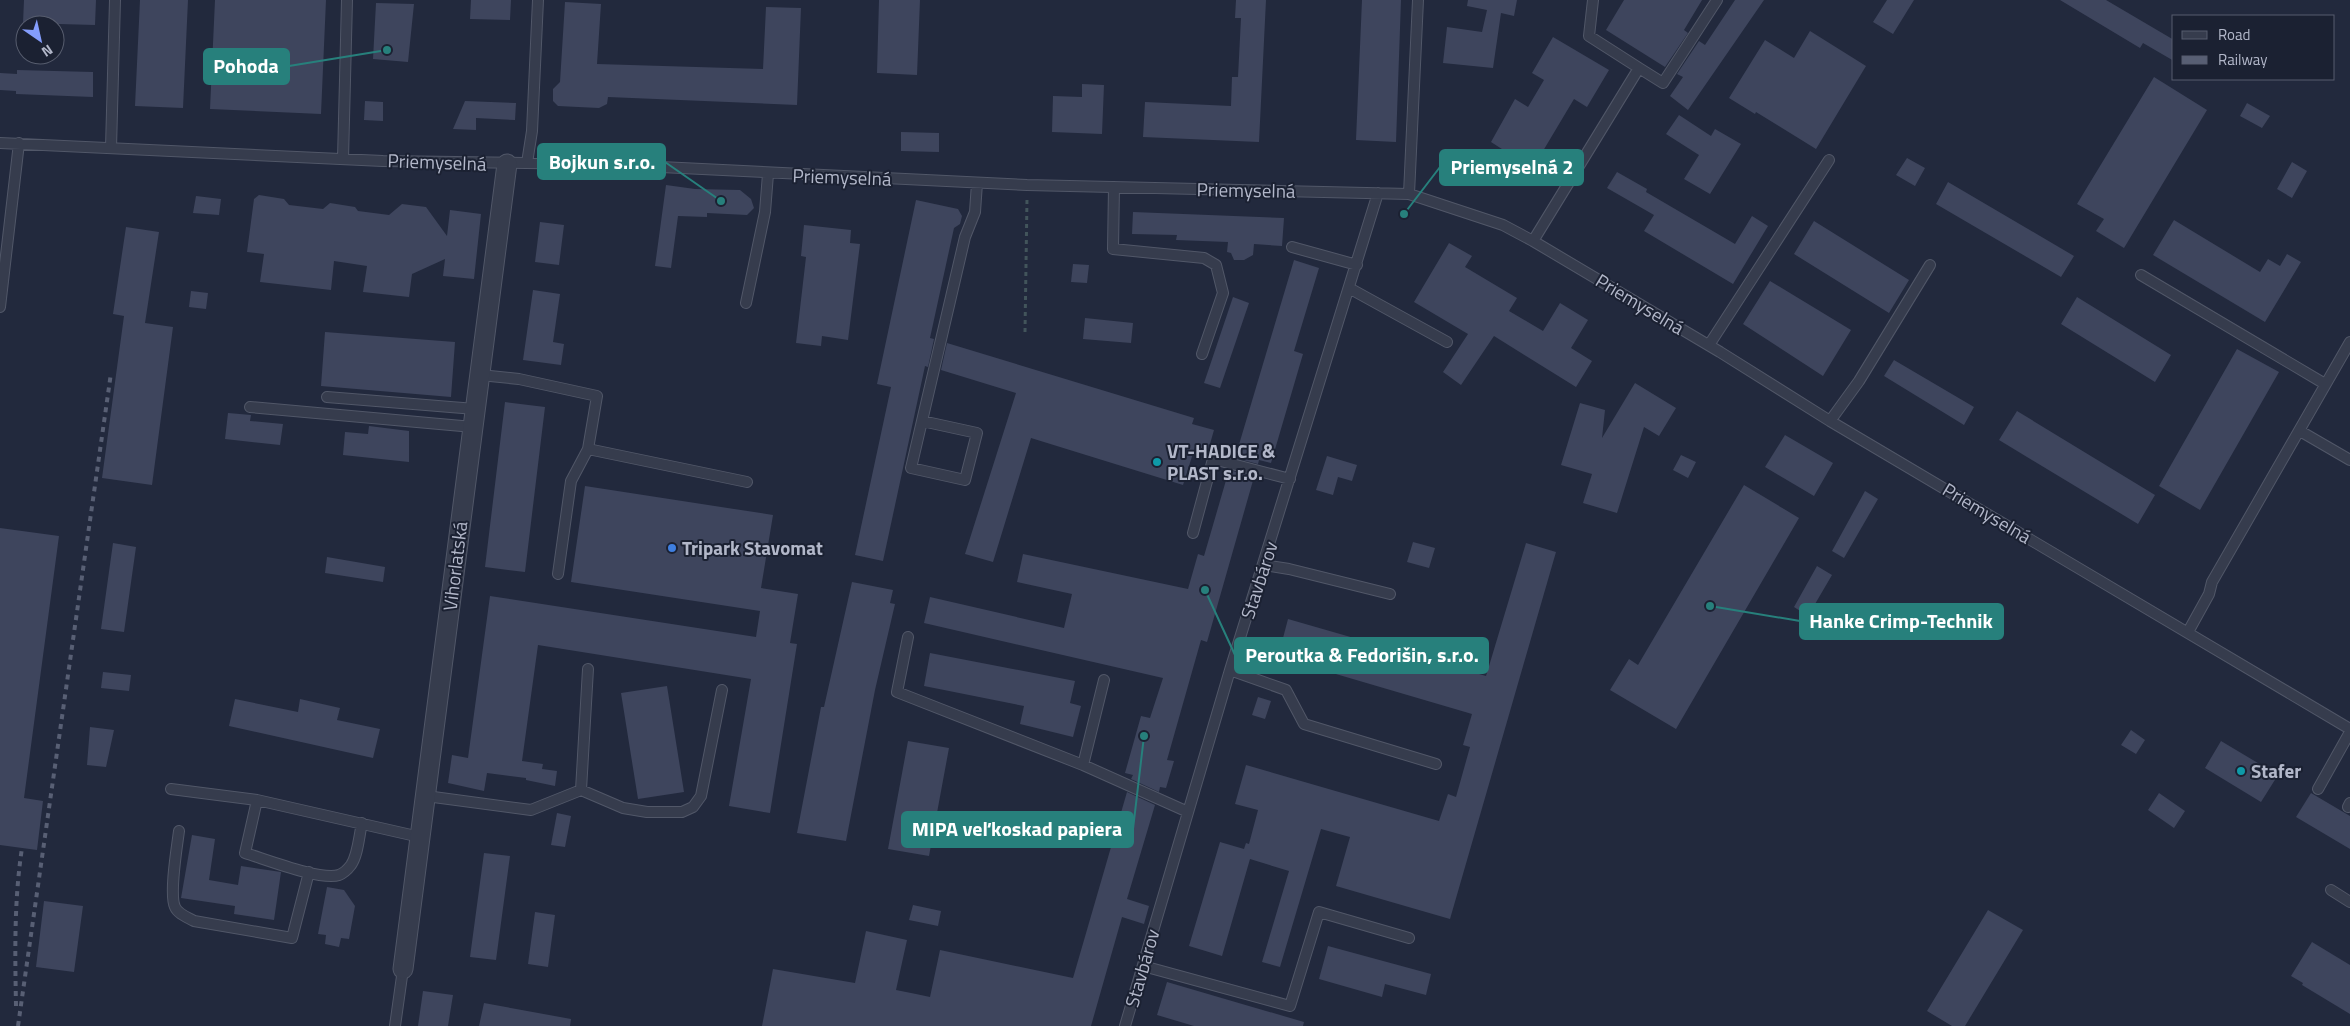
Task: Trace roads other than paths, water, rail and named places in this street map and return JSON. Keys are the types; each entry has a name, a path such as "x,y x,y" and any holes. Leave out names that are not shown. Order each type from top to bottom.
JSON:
{"street":[{"name":"Vihorlatská","path":"403,969 507,164"}],"lane":[{"path":"111,148 115,0"},
{"path":"344,159 347,0"},
{"path":"527,162 532,131 538,0"},
{"path":"1409,194 1418,0"},
{"path":"1593,0 1589,36 1663,83 1717,0"},
{"path":"1533,241 1639,68"},
{"name":"Priemyselná","path":"0,142 344,159 507,164 527,162 599,164 768,174 1027,185 1409,194 1503,225 1533,241 1709,345 1830,421 2188,632 2350,731"},
{"path":"0,307 19,143"},
{"path":"1709,345 1828,160"},
{"path":"746,303 765,212 768,174"},
{"path":"922,422 977,433 965,480 911,468 965,237 975,212 977,183"},
{"path":"1114,187 1113,249 1204,258 1216,265 1223,293 1202,354"},
{"name":"Stavbárov","path":"1125,1026 1230,670 1378,193"},
{"path":"1292,247 1357,265"},
{"path":"1830,421 1859,381 1930,265"},
{"path":"2141,275 2325,384"},
{"path":"1349,288 1447,342"},
{"path":"2188,632 2209,594 2212,582 2350,342"},
{"path":"480,375 519,379 598,396 588,449 571,481 558,574"},
{"path":"327,397 475,409"},
{"path":"250,407 473,427"},
{"path":"2300,431 2350,460"},
{"path":"588,449 747,482"},
{"path":"1193,533 1213,458 1290,479"},
{"path":"1264,565 1289,569 1390,594"},
{"path":"908,637 897,692 1082,765 1188,812"},
{"path":"582,790 588,669"},
{"path":"1230,670 1286,690 1304,724 1436,764"},
{"path":"1082,765 1104,680"},
{"path":"426,796 531,810 582,790 623,808 647,812 682,812 692,806 701,796 722,690"},
{"path":"2318,789 2350,731"},
{"path":"171,788 257,800 420,838"},
{"path":"257,800 244,853 309,872 338,875 347,870 353,862 362,823"},
{"path":"179,831 172,896 174,907 180,914 194,921 292,938 309,872"},
{"path":"2331,890 2350,902"},
{"path":"1143,966 1290,1006 1319,912 1409,938"},
{"path":"395,1026 403,969"}],"railway":[{"path":"18,1026 111,373"},
{"path":"16,1006 16,907 22,848"}],"place":[{"name":"Pohoda","path":"387,50"},
{"name":"Bojkun s.r.o.","path":"721,201"},
{"name":"Priemyselná 2","path":"1404,214"},
{"name":"VT-HADICE & PLAST s.r.o.","path":"1157,462"},
{"name":"Tripark Stavomat","path":"672,548"},
{"name":"Peroutka & Fedorišin, s.r.o.","path":"1205,590"},
{"name":"Hanke Crimp-Technik","path":"1710,606"},
{"name":"MIPA veľkoskad papiera","path":"1144,736"},
{"name":"Stafer","path":"2241,771"}]}
